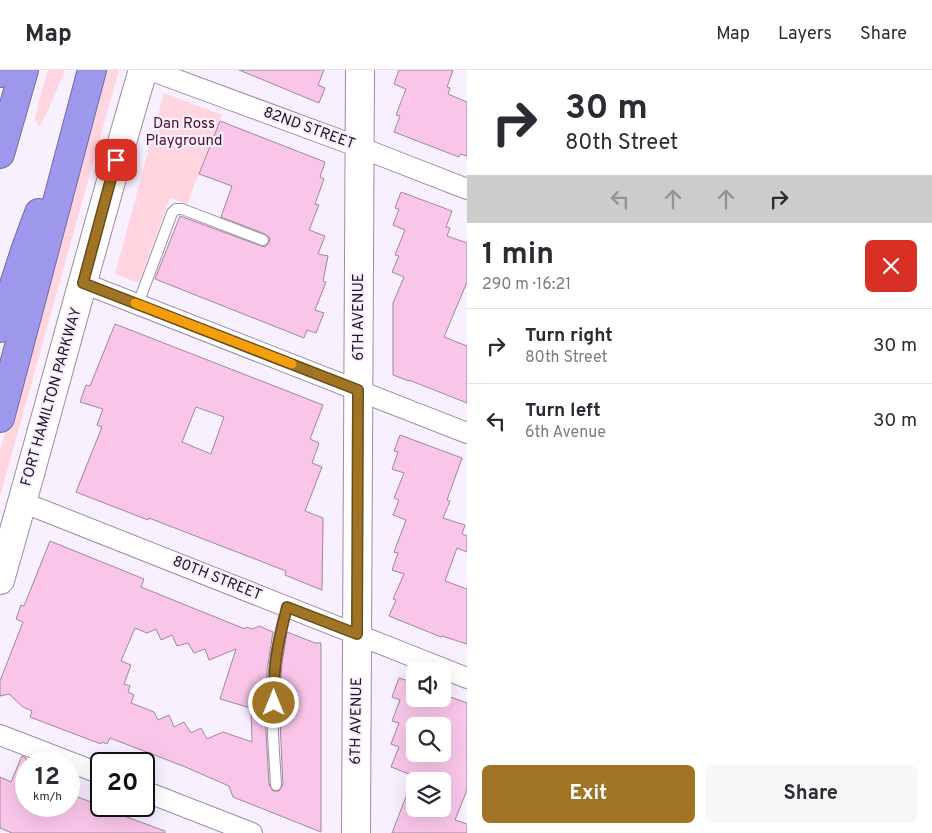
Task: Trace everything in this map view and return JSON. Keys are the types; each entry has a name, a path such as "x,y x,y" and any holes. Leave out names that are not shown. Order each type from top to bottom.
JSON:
{"highway":[{"path":"0,154 24,70"},
{"path":"0,328 26,248 91,76"},
{"path":"0,418 91,76"}],"street":[{"name":"FORT HAMILTON PARKWAY","path":"0,580 143,70"},
{"name":"82ND STREET","path":"150,70 467,189"},
{"name":"6TH AVENUE","path":"356,833 360,70"},
{"path":"83,283 467,432"},
{"name":"80TH STREET","path":"22,502 467,678"},
{"path":"0,735 90,770"},
{"path":"155,795 252,833"}],"lane":[{"path":"138,304 172,213 176,209 182,208 263,240"},
{"path":"276,784 273,673 277,645 287,607"}],"green space":[{"path":"48,70 65,70 48,111 39,127 35,119"},
{"path":"106,70 119,70 0,496 0,452 19,377"},
{"name":"Dan Ross Playground","path":"164,93 222,115 187,204 170,198 139,283 115,274"}],"building":[{"path":"239,70 324,70 318,85 325,88 319,103"},
{"path":"399,70 453,70 447,87 450,88 448,94 467,102 467,156 460,154 459,157 394,132 400,116 396,115 406,89 394,84"},
{"path":"220,121 325,162 320,177 324,179 315,204 319,205 309,230 325,236 318,254 328,256 323,281 326,282 315,310 324,313 316,333 307,330 304,338 155,279 180,216 261,246 265,247 269,243 270,238 265,234 221,217 232,186 199,174"},
{"path":"401,192 452,211 446,227 450,228 447,236 467,243 467,282 444,337 467,346 467,403 393,375 393,303 404,277 392,272 399,256 395,255 405,230 393,225 399,209 395,208"},
{"path":"115,324 323,405 310,439 319,443 312,463 322,467 305,511 323,518 322,590 285,575 286,571 76,492 102,427 97,425 103,409 80,402 86,385 90,386","holes":["196,407 224,417 211,454 182,442"]},
{"path":"400,435 462,458 447,500 450,501 443,518 465,525 462,534 467,536 467,552 457,548 445,581 467,589 467,644 441,637 389,616 396,600 393,599 404,574 392,570 398,553 394,552 406,520 393,515 399,500 394,498 404,473 392,469 398,452 394,451"},
{"path":"50,541 144,579 141,587 245,629 246,627 253,629 259,626 273,632 267,670 265,714 269,785 273,791 279,791 283,785 279,700 287,632 315,643 321,643 321,832 233,797 229,786 155,755 155,752 146,752 110,738 107,744 102,742 101,744 30,717 32,711 23,707 9,694 0,696 0,681 23,622 16,619 21,605 24,606","holes":["135,628 147,633 156,629 161,640 172,635 177,646 188,643 194,653 205,649 209,660 236,649 220,699 251,708 252,742 223,732 207,739 201,728 191,733 184,722 174,727 169,715 158,720 154,712 131,703 134,695 128,692 130,686 124,684 131,665 121,661"]},
{"path":"399,678 406,680 406,707 451,707 451,697 467,703 467,790 455,820 467,824 467,833 392,833 406,797 406,817 451,817 451,772 406,773 391,767 399,747 391,744 399,723 392,721 400,700 392,697"},
{"path":"15,773 15,817 80,817 80,798 90,802 90,817 127,817 165,831 165,833 12,833 0,828 0,777 11,782"}],"slow traffic":[{"path":"135,303 292,364"}],"route":[{"path":"116,160 83,283 358,390 357,634 287,607 277,645 273,673 274,703"}]}
